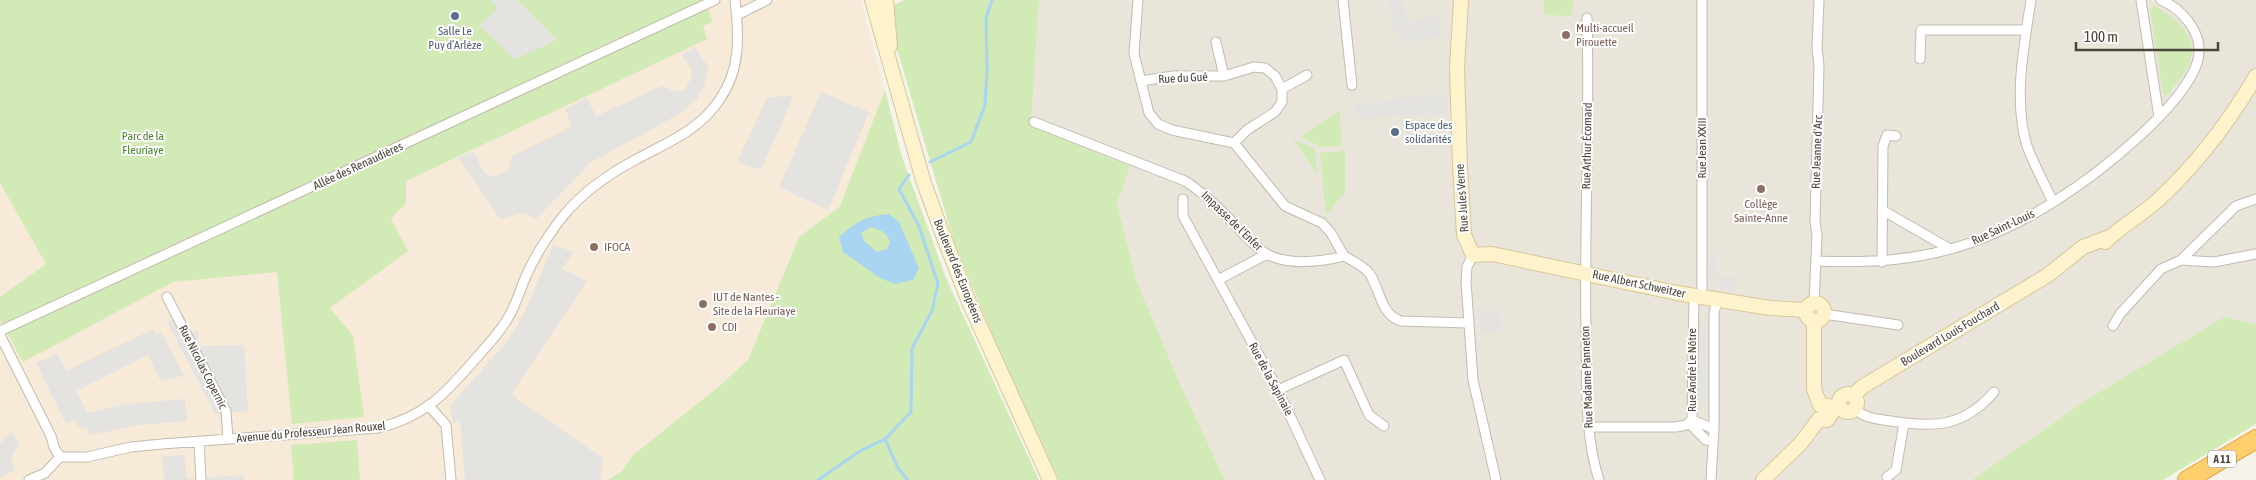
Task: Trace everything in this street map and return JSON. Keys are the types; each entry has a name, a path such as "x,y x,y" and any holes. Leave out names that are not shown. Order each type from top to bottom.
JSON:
{"highway":[{"name":"A 11","path":"2187,480 2256,439"},
{"name":"A 11","path":"2210,480 2256,453"}],"main road":[{"name":"Boulevard des Européens","path":"872,0 923,180 941,230 970,302 1050,480"},
{"path":"886,0 891,40 888,54"},
{"name":"Rue Jules Verne","path":"1461,0 1457,68 1460,166 1464,235 1474,254"},
{"name":"Boulevard Louis Fouchard","path":"1763,480 1836,407 1862,387 2048,274 2082,259 2158,200 2204,152 2227,122 2256,76"},
{"name":"Rue Albert Schweitzer","path":"1474,254 1492,254 1698,296 1770,308 1814,312"},
{"path":"1814,312 1814,389 1836,407"}],"street":[{"name":"Allée des Renaudières","path":"0,331 715,0"},
{"name":"Avenue du Professeur Jean Rouxel","path":"60,457 87,457 131,447 378,428 399,423 430,407 474,361 508,318 542,245 569,210 587,192 609,175 691,130 712,111 722,96 735,66 738,33 735,0"},
{"path":"737,15 767,0"},
{"path":"1138,0 1134,54 1149,113 1158,124 1172,130 1234,143 1285,206 1322,223 1331,233 1344,256 1359,264 1369,273 1392,319 1401,321 1468,322"},
{"path":"1343,0 1352,85"},
{"name":"Rue Jean XXIII","path":"1698,296 1702,0"},
{"name":"Rue Jeanne d'Arc","path":"1814,312 1819,0"},
{"path":"2031,0 2022,69 2022,120 2027,144 2053,202"},
{"path":"2141,0 2159,117"},
{"name":"Rue Saint-Louis","path":"1816,261 1882,262 1950,249 1993,234 2053,202 2096,172 2146,131 2170,104 2196,68 2199,54 2197,36 2186,17 2161,0"},
{"name":"Rue Arthur Écomard","path":"1585,273 1587,18"},
{"path":"1920,59 1921,30 2026,30"},
{"name":"Rue du Gué","path":"1216,42 1224,76"},
{"name":"Rue du Gué","path":"1141,81 1173,76 1224,76 1254,67 1265,68 1275,76 1282,89"},
{"path":"1234,143 1247,130 1275,112 1282,102 1282,89 1307,74"},
{"name":"Impasse de l'Enfer","path":"1034,122 1185,181 1203,192 1253,244 1267,254 1310,262 1326,261 1344,256"},
{"path":"1882,262 1883,146 1887,134 1896,136"},
{"name":"Rue de la Sapinaie","path":"1183,199 1183,216 1278,390 1320,480"},
{"path":"2113,326 2120,314 2161,269 2181,260 2236,206 2256,199"},
{"path":"1882,210 1950,249"},
{"path":"1218,280 1267,254"},
{"path":"1474,254 1466,273 1473,380 1496,480"},
{"path":"2181,260 2214,262 2256,254"},
{"name":"Rue Madame Panneton","path":"1585,273 1588,427 1599,480"},
{"name":"Rue André Le Nôtre","path":"1698,296 1690,421 1706,440 1713,442"},
{"name":"Rue Nicolas Copernic","path":"167,297 226,411 228,440"},
{"name":"Rue André Le Nôtre","path":"1711,480 1714,429 1714,314 1717,299"},
{"name":"Rue Albert Schweitzer","path":"1814,312 1898,325"},
{"path":"0,335 52,436 54,447 60,457 45,472 29,480"},
{"path":"1278,390 1344,360 1368,415 1384,426"},
{"path":"1836,407 1867,417 1932,426 1963,418 1981,407 1994,392"},
{"path":"430,407 446,425 451,480"},
{"path":"1588,427 1676,428 1690,421"},
{"name":"Rue André Le Nôtre","path":"1690,421 1714,429"},
{"path":"1887,477 1896,470 1904,423"},
{"path":"199,441 201,480"}],"shaded area":[{"path":"0,0 861,0 885,90 840,206 799,237 748,360 717,388 633,455 622,471 608,480 0,480"},
{"path":"490,0 517,0 557,40 514,59 479,25 499,8"},
{"path":"1039,0 2256,0 2256,324 2224,317 2086,400 1972,480 1225,480 1180,384 1137,282 1117,204 1130,166 1031,126"},
{"path":"1388,0 1403,0 1408,28 1411,27 1410,21 1437,16 1441,36 1403,43 1401,35 1395,37"},
{"path":"695,47 709,68 704,86 697,99 679,114 590,163 536,219 524,213 500,219 459,158 473,151 484,172 491,177 503,173 509,168 512,156 564,131 572,125 565,109 587,98 596,116 662,86 676,92 685,89 692,77 691,68 681,55"},
{"path":"821,92 869,112 828,210 779,187"},
{"path":"1446,93 1447,114 1355,118 1356,104"},
{"path":"794,95 761,170 737,162 767,98"},
{"path":"553,245 574,252 562,269 587,281 512,393 521,402 603,458 600,480 465,480 460,422 453,423 450,406 509,339 523,316"},
{"path":"1710,255 1715,255 1715,277 1736,277 1736,290 1720,290 1720,285 1716,285 1716,279 1709,279"},
{"path":"1480,311 1500,311 1501,332 1480,333"},
{"path":"183,315 191,332 198,330 199,346 244,345 248,411 215,414 167,322"},
{"path":"1696,324 1710,324 1709,403 1695,403"},
{"path":"153,329 156,335 161,332 184,376 160,380 148,355 76,391 88,413 126,404 185,399 187,421 140,425 89,435 87,428 80,427 74,421 66,424 36,363 57,354 66,371"},
{"path":"12,432 20,446 15,450 11,459 15,470 0,478 0,443"},
{"path":"184,455 187,479 243,475 244,480 164,480 162,457"}],"green space":[{"name":"Parc de la Fleuriaye","path":"0,0 706,0 712,22 703,26 707,39 406,181 406,203 391,219 408,251 330,308 353,336 364,417 292,424 277,272 173,282 23,362 0,320 0,297 46,264 0,183"},
{"path":"904,0 1039,0 1031,126 1130,166 1117,204 1137,282 1180,384 1225,480 1059,480 995,342 954,242 896,46 892,6"},
{"path":"1543,0 1573,0 1572,16 1545,15"},
{"path":"2154,5 2184,29 2191,46 2188,66 2168,95 2163,94 2150,9"},
{"path":"885,90 902,157 946,278 1039,480 608,480 622,471 633,455 717,388 748,360 799,237 840,206"},
{"path":"1340,110 1341,146 1321,147 1301,137"},
{"path":"1293,139 1315,149 1317,174"},
{"path":"1345,151 1345,192 1326,215 1320,153"},
{"path":"2224,317 2256,324 2256,424 2163,480 1972,480 2086,400"},
{"path":"357,440 360,480 294,480 291,445"}],"water":[{"path":"889,214 899,222 919,268 913,280 895,284 880,278 843,252 839,237 862,221 874,216","holes":["871,227 883,232 887,236 890,243 887,249 877,252 864,241 861,233"]}],"waterway":[{"path":"930,162 971,142 985,105 987,70 986,18 992,0"},
{"path":"818,480 860,451 885,439 911,412 912,348 932,311 938,284 919,226 899,189 909,175"},
{"path":"885,439 898,468 908,480"}],"place":[{"name":"Salle Le Puy d’Arlèze","path":"455,16"},
{"name":"Multi-accueil Pirouette","path":"1566,35"},
{"name":"Espace des solidarités","path":"1395,132"},
{"name":"Collège Sainte-Anne","path":"1761,189"},
{"name":"IFOCA","path":"594,247"},
{"name":"IUT de Nantes - Site de la Fleuriaye","path":"703,304"},
{"name":"CDI","path":"712,327"}]}
